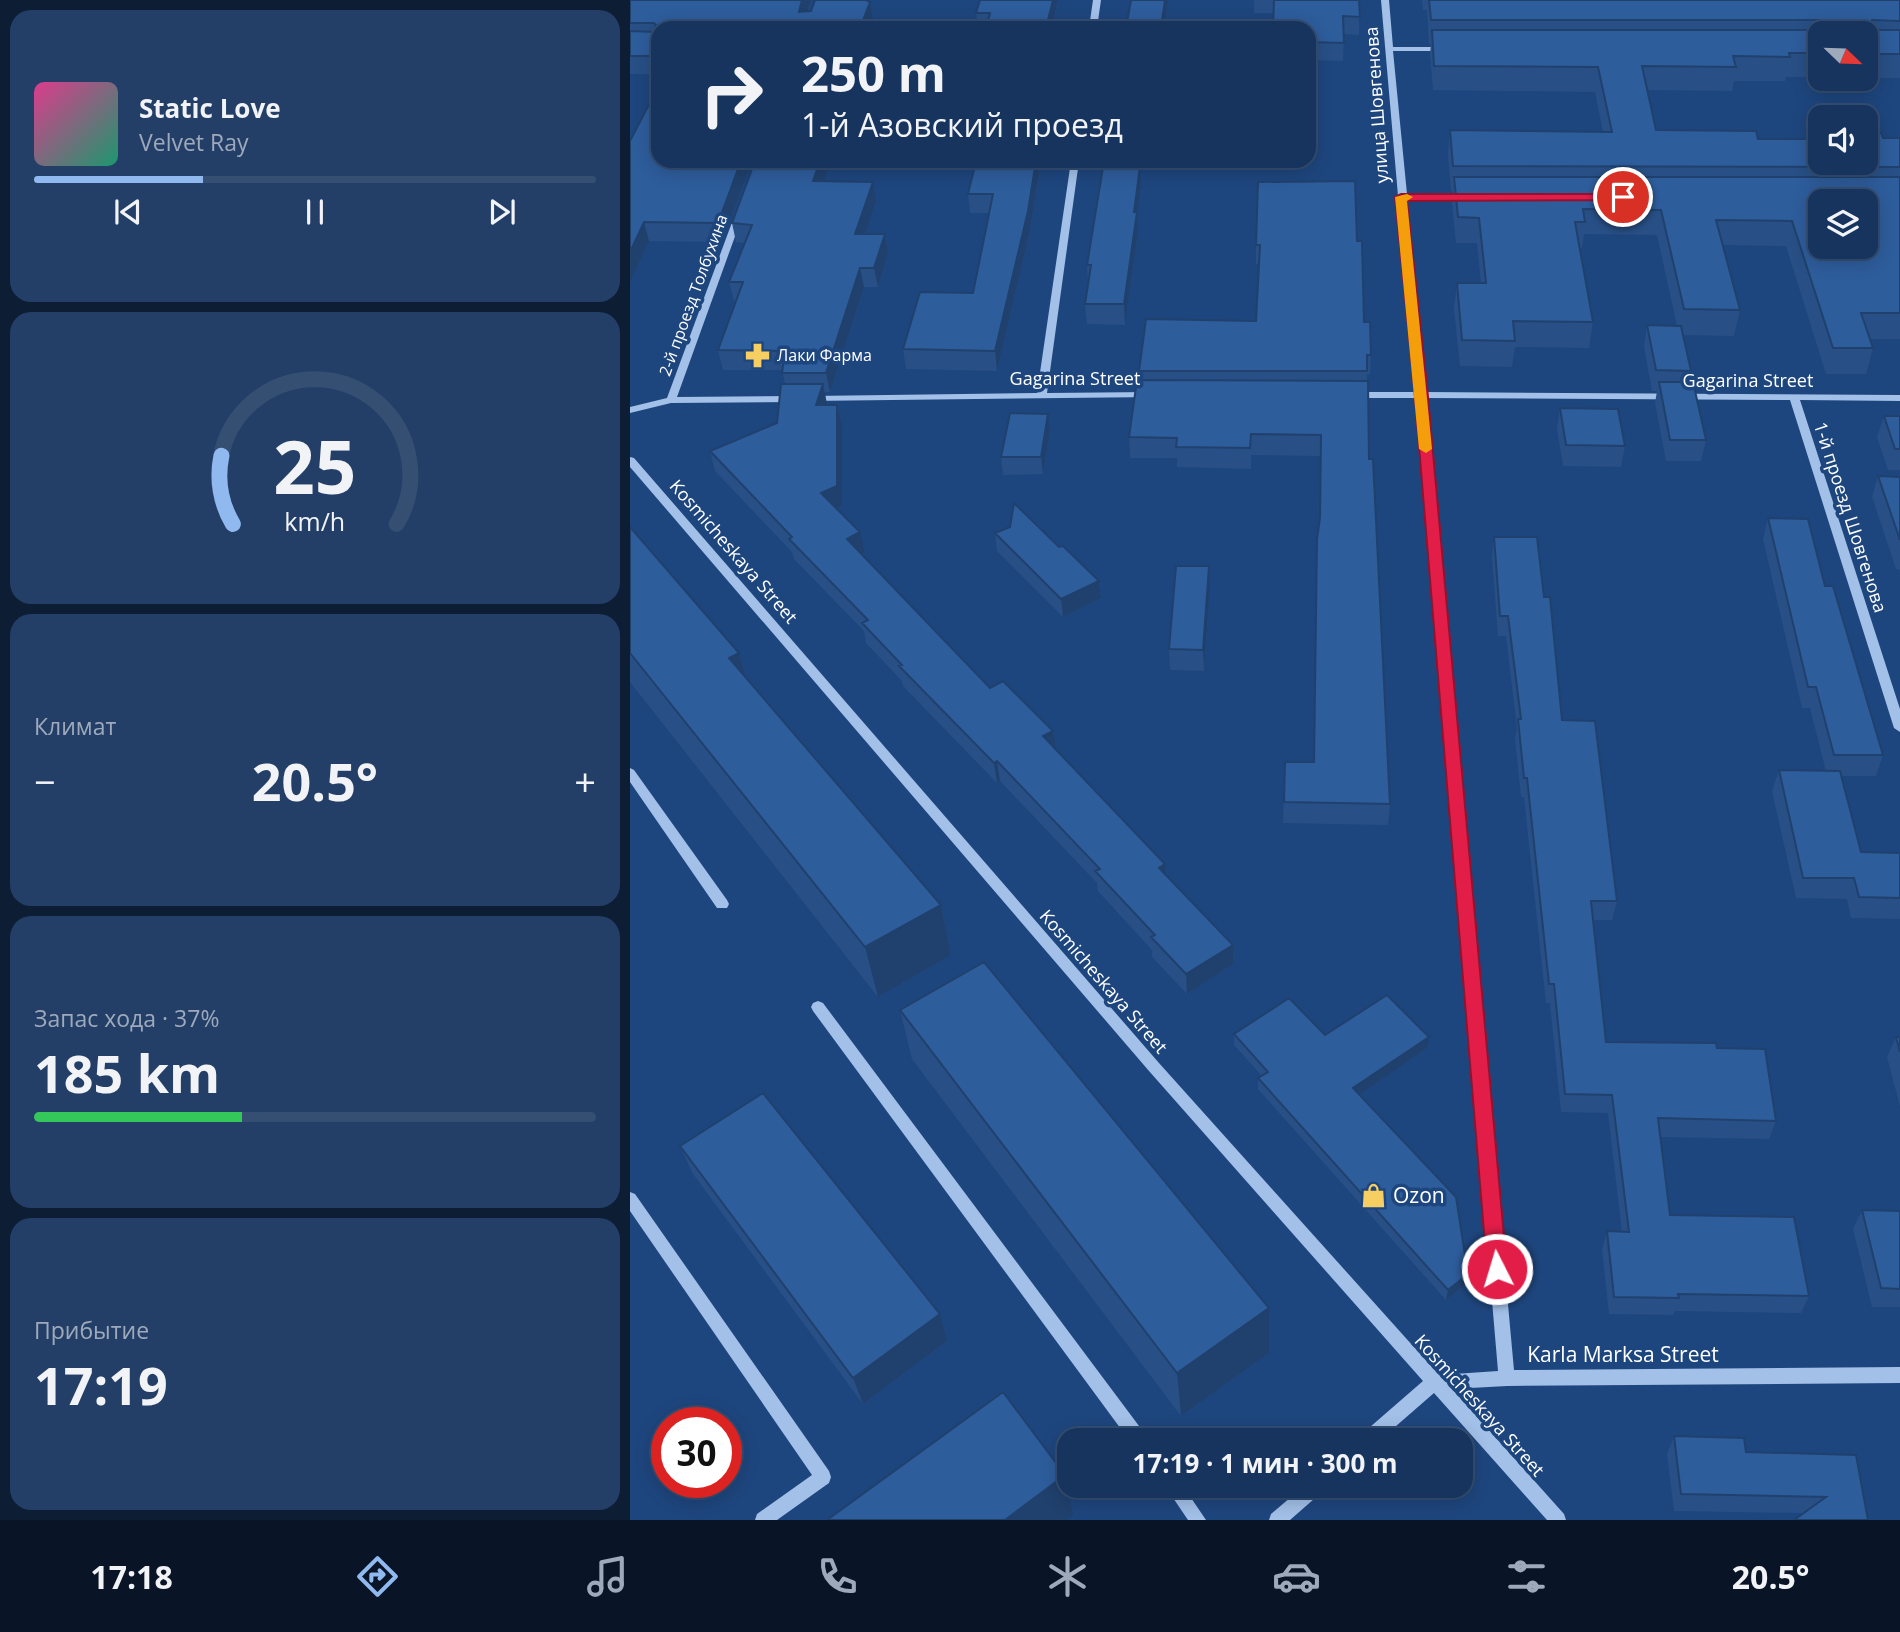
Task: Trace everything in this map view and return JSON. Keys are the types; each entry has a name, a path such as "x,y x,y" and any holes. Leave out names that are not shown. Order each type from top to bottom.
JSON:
{"street":[{"path":"1094,21 1097,0"},
{"name":"улица Шовгенова","path":"1385,0 1507,1378"},
{"path":"1390,48 1460,49"},
{"path":"1042,395 1073,168"},
{"path":"1401,197 1484,197"},
{"name":"2-й проезд Толбухина","path":"671,400 741,211"},
{"name":"Gagarina Street","path":"630,410 671,400 1164,395"},
{"name":"Gagarina Street","path":"1340,396 1900,398"},
{"name":"1-й проезд Шовгенова","path":"1794,398 1900,728"},
{"name":"Kosmicheskaya Street","path":"630,460 946,828 1433,1383 1558,1520"},
{"path":"630,773 722,904"},
{"path":"818,1007 1130,1428"},
{"path":"630,1199 822,1477 763,1520"},
{"name":"Karla Marksa Street","path":"1433,1383 1507,1378 1900,1375"},
{"path":"1382,1428 1433,1383"},
{"path":"1182,1498 1198,1520"},
{"path":"1277,1520 1302,1498"}],"building":[{"path":"630,0 802,0 799,12 811,11 815,0 870,2 863,21 630,23"},
{"path":"980,0 1053,0 1048,21 988,21 990,13 976,13"},
{"path":"1131,0 1165,0 1162,21 1127,21"},
{"path":"1274,0 1359,0 1360,17 1343,16 1344,43 1316,42 1316,21 1273,21"},
{"path":"1429,0 1900,0 1900,21 1431,20"},
{"path":"1432,30 1808,30 1808,53 1789,53 1790,57 1733,56 1736,67 1642,66 1656,130 1756,131 1758,139 1808,139 1808,167 1453,166 1450,130 1612,132 1598,67 1434,66"},
{"path":"1878,30 1900,30 1900,54 1878,54"},
{"path":"630,31 651,32 651,56 630,56"},
{"path":"651,100 651,168 738,168 718,223 644,222 630,252 630,141"},
{"path":"1878,133 1881,133 1883,138 1900,138 1900,167 1878,167"},
{"path":"752,168 818,168 813,181 873,182 855,234 885,234 874,268 860,268 826,373 782,373 785,351 718,350 743,282 729,282 752,225 732,223"},
{"path":"974,168 1035,168 1028,211 995,351 903,349 920,292 973,293 993,194 968,194"},
{"path":"1103,168 1140,168 1134,212 1137,212 1124,304 1085,304 1091,265 1087,265"},
{"path":"1454,177 1900,177 1900,313 1861,313 1873,348 1833,348 1792,221 1716,220 1740,310 1684,309 1661,210 1583,209 1585,222 1575,222 1593,322 1513,321 1515,341 1462,340 1457,283 1486,283 1479,218 1458,217"},
{"path":"1355,181 1357,241 1362,241 1364,322 1370,322 1371,355 1367,355 1367,371 1139,371 1146,319 1256,321 1260,245 1256,245 1258,182"},
{"path":"1647,325 1681,326 1691,371 1656,370"},
{"path":"1137,380 1368,381 1369,459 1373,459 1390,804 1284,802 1285,762 1314,762 1321,435 1251,434 1250,448 1176,447 1177,438 1129,437"},
{"path":"1659,382 1693,382 1706,440 1670,440"},
{"path":"781,384 823,384 816,405 837,405 837,486 821,493 860,532 847,539 990,688 1003,681 1053,731 1043,736 1165,864 1159,868 1233,945 1186,974 1151,937 1155,935 1095,871 1100,869 997,761 994,763 899,666 902,665 862,623 868,620 789,539 792,537 710,451 777,423"},
{"path":"1560,408 1618,409 1625,446 1566,445"},
{"path":"1010,413 1048,414 1041,457 1001,457"},
{"path":"1884,416 1900,416 1900,449 1895,449"},
{"path":"1878,476 1900,477 1900,540"},
{"path":"1014,503 1099,581 1061,599 995,533 1010,527"},
{"path":"1768,518 1808,519 1825,586 1833,586 1883,755 1834,755 1816,687 1808,687"},
{"path":"630,527 739,653 729,658 941,905 865,947 630,653"},
{"path":"1494,537 1537,537 1544,597 1550,597 1562,720 1595,721 1617,901 1591,901 1606,1042 1716,1043 1717,1048 1765,1049 1776,1121 1658,1118 1670,1215 1794,1217 1809,1296 1678,1294 1679,1298 1614,1297 1607,1231 1629,1232 1612,1095 1565,1094 1554,984 1549,984 1527,778 1524,778 1518,719 1521,719 1508,616 1500,616"},
{"path":"1176,566 1209,566 1203,650 1169,649"},
{"path":"1779,770 1840,771 1861,852 1900,853 1900,898 1859,897 1854,878 1803,878"},
{"path":"984,962 1269,1308 1177,1373 900,1010"},
{"path":"1387,995 1429,1037 1353,1088 1456,1197 1468,1274 1448,1290 1258,1078 1268,1072 1234,1034 1289,998 1325,1035"},
{"path":"763,1093 940,1314 853,1378 680,1146"},
{"path":"1862,1210 1900,1211 1900,1289 1881,1288"},
{"path":"1003,1392 1057,1464 1057,1481 1005,1520 827,1520"},
{"path":"1674,1436 1744,1438 1746,1452 1856,1455 1868,1520 1794,1520 1826,1497 1681,1494"}],"slow traffic":[{"path":"1407,197 1401,197 1426,449"}],"place":[{"name":"Лаки Фарма","path":"757,355"},
{"name":"Ozon","path":"1373,1195"}],"route":[{"path":"1497,1269 1401,197 1623,197"}]}
